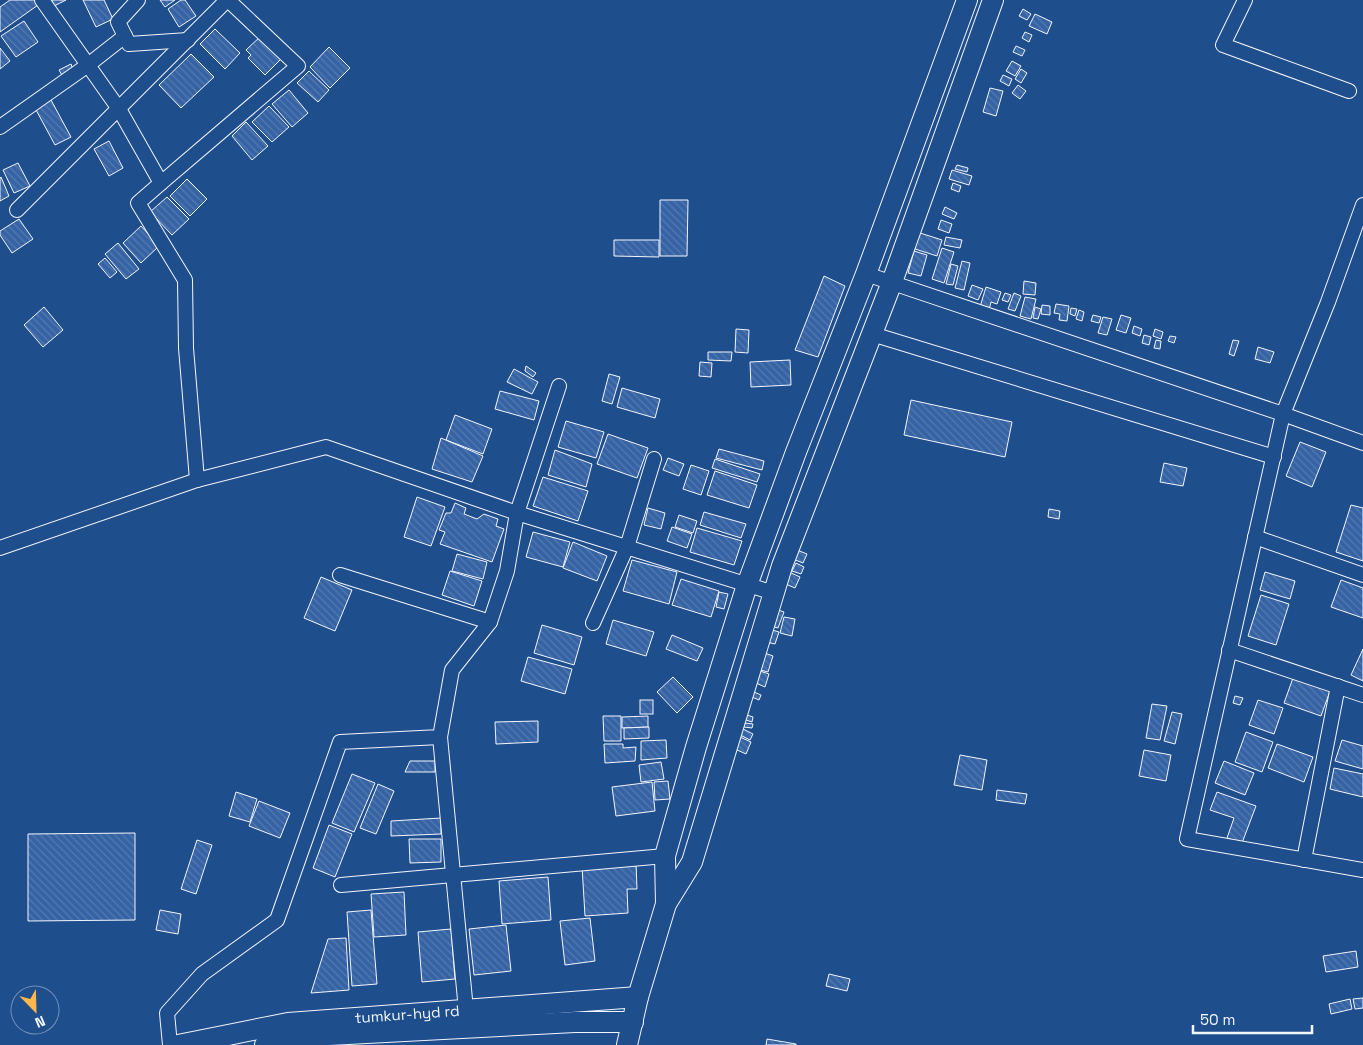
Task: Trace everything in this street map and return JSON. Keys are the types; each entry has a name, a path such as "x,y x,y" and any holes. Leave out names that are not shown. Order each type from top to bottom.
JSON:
{"main road":[{"path":"666,904 665,856 696,747 747,585 968,0"},
{"path":"627,1045 638,997 666,904 692,862 782,566 892,282 993,0"},
{"name":"tumkur-hyd rd","path":"178,1045 288,1023 638,997"},
{"path":"265,1045 329,1035 575,1022 632,1022"}],"street":[{"path":"42,0 119,109 161,182"},
{"path":"138,0 118,22 129,44 188,40"},
{"path":"17,210 228,0 298,66 161,182 138,204 185,280 186,348 197,480"},
{"path":"1245,0 1223,45 1348,91"},
{"path":"0,127 88,65 125,36"},
{"path":"1363,205 1328,302 1283,414 1187,839 1363,870"},
{"path":"866,274 1283,414 1363,443"},
{"path":"872,334 1274,457"},
{"path":"466,1010 440,737 452,670 490,622 507,571 517,512 559,386"},
{"path":"0,548 197,480 326,447 517,512 774,593"},
{"path":"593,623 627,547 654,460"},
{"path":"1255,537 1363,575"},
{"path":"340,575 490,622"},
{"path":"1229,650 1363,695"},
{"path":"1304,860 1338,686"},
{"path":"170,1045 167,1013 202,974 277,920 340,742 440,737"},
{"path":"341,885 665,856"}],"building":[{"path":"10,0 35,0 38,5 0,32 0,7"},
{"path":"51,0 66,0 54,6"},
{"path":"83,0 104,0 113,19 96,27"},
{"path":"160,0 175,0 165,7"},
{"path":"181,0 185,0 196,16 179,27 168,9"},
{"path":"1023,9 1031,14 1027,20 1019,16"},
{"path":"1035,14 1052,22 1047,34 1029,26"},
{"path":"24,21 38,42 16,57 1,36"},
{"path":"215,29 240,53 225,69 200,44"},
{"path":"1025,32 1032,35 1029,42 1022,38"},
{"path":"261,36 282,58 265,75 248,58 251,55 246,50"},
{"path":"1016,46 1025,50 1022,56 1013,52"},
{"path":"329,47 350,68 330,88 310,67"},
{"path":"0,48 10,61 0,69"},
{"path":"191,54 214,77 181,108 159,85"},
{"path":"1012,61 1021,66 1015,76 1006,71"},
{"path":"71,64 73,70 62,75 59,70"},
{"path":"1021,69 1027,73 1021,83 1015,79"},
{"path":"309,71 329,90 318,102 297,83"},
{"path":"1003,75 1012,79 1009,86 1000,81"},
{"path":"1018,85 1026,91 1020,99 1012,93"},
{"path":"990,88 1003,91 996,116 983,112"},
{"path":"289,90 308,113 292,127 272,104"},
{"path":"51,100 71,137 55,145 35,108"},
{"path":"269,106 289,127 272,142 252,122"},
{"path":"246,122 268,146 252,160 232,136"},
{"path":"109,141 123,168 109,176 94,149"},
{"path":"18,163 30,186 14,193 3,170"},
{"path":"957,165 968,168 967,172 955,169"},
{"path":"952,170 972,176 969,185 949,179"},
{"path":"0,178 9,196 0,201"},
{"path":"187,179 207,199 190,216 170,196"},
{"path":"953,183 961,186 959,192 951,189"},
{"path":"167,197 189,219 172,235 150,212"},
{"path":"660,200 688,200 687,256 660,256"},
{"path":"945,207 957,213 954,219 942,214"},
{"path":"19,219 33,239 12,253 0,235 0,231"},
{"path":"941,220 952,224 949,233 938,229"},
{"path":"141,226 159,246 141,263 123,243"},
{"path":"917,232 942,240 937,256 912,248"},
{"path":"946,237 962,240 960,248 944,245"},
{"path":"614,240 659,240 659,257 614,256"},
{"path":"118,243 139,269 126,279 105,254"},
{"path":"942,248 954,252 944,283 932,279"},
{"path":"914,251 927,255 921,276 908,273"},
{"path":"105,258 117,272 110,278 98,264"},
{"path":"962,261 970,263 964,290 955,288"},
{"path":"951,264 958,266 953,285 946,284"},
{"path":"824,276 845,286 818,357 795,350"},
{"path":"1024,281 1036,283 1035,295 1023,294"},
{"path":"972,285 983,289 978,300 968,296"},
{"path":"986,287 1001,292 997,304 991,302 989,310 980,307"},
{"path":"1005,293 1011,295 1008,302 1002,300"},
{"path":"1014,293 1021,296 1015,311 1008,309"},
{"path":"1025,297 1036,299 1031,319 1020,316"},
{"path":"1056,304 1069,306 1067,321 1059,320 1060,314 1054,313"},
{"path":"1042,305 1050,306 1050,315 1041,314"},
{"path":"44,307 63,330 43,347 24,325"},
{"path":"1035,307 1041,309 1038,319 1033,318"},
{"path":"1071,308 1077,309 1075,316 1070,314"},
{"path":"1079,310 1084,312 1082,321 1076,319"},
{"path":"1093,315 1101,317 1099,323 1091,321"},
{"path":"1121,315 1131,318 1126,333 1116,330"},
{"path":"1103,317 1112,319 1107,335 1098,333"},
{"path":"1134,326 1142,329 1140,336 1132,333"},
{"path":"736,329 749,330 748,353 735,352"},
{"path":"1155,329 1163,332 1161,339 1153,336"},
{"path":"1144,335 1151,337 1149,345 1142,343"},
{"path":"1170,336 1176,337 1174,343 1168,341"},
{"path":"1156,340 1161,341 1160,349 1154,348"},
{"path":"1233,340 1239,341 1234,356 1229,354"},
{"path":"1258,347 1274,352 1270,363 1255,359"},
{"path":"708,352 732,352 731,361 708,360"},
{"path":"790,360 791,385 751,387 750,362"},
{"path":"700,362 712,363 711,377 699,376"},
{"path":"526,366 536,373 533,377 525,371"},
{"path":"514,369 538,382 532,394 507,382"},
{"path":"609,374 620,377 612,404 602,401"},
{"path":"622,388 660,399 655,418 617,407"},
{"path":"500,391 539,401 534,420 495,409"},
{"path":"911,400 1012,422 1005,457 904,435"},
{"path":"455,415 492,429 483,454 446,440"},
{"path":"566,421 604,432 596,458 558,447"},
{"path":"608,434 648,448 637,478 597,464"},
{"path":"441,438 483,456 472,482 432,469"},
{"path":"1300,442 1326,452 1312,487 1286,476"},
{"path":"719,449 764,461 762,470 716,458"},
{"path":"555,450 592,464 586,487 548,475"},
{"path":"668,458 684,464 679,476 663,470"},
{"path":"715,459 760,474 757,482 712,468"},
{"path":"1164,463 1187,468 1183,486 1160,482"},
{"path":"691,465 709,471 701,495 683,489"},
{"path":"715,471 757,485 749,508 707,495"},
{"path":"543,477 588,491 578,521 533,506"},
{"path":"417,497 445,507 431,546 404,537"},
{"path":"455,503 466,508 464,514 477,519 484,514 498,519 496,526 504,529 492,562 440,544 445,532 439,530 446,513 451,513"},
{"path":"1351,505 1363,508 1363,561 1336,552"},
{"path":"648,508 665,513 661,529 644,525"},
{"path":"1049,509 1060,511 1059,519 1048,517"},
{"path":"704,512 746,524 741,538 700,525"},
{"path":"679,515 697,521 693,533 675,527"},
{"path":"672,527 692,534 687,548 667,541"},
{"path":"697,528 742,541 734,565 690,552"},
{"path":"533,532 570,542 563,567 526,557"},
{"path":"573,542 607,556 597,581 563,568"},
{"path":"797,550 807,554 803,563 793,559"},
{"path":"457,554 487,562 483,579 452,571"},
{"path":"632,560 677,572 669,604 623,591"},
{"path":"796,563 804,567 801,574 792,571"},
{"path":"450,571 482,581 474,606 442,595"},
{"path":"787,571 800,577 795,588 781,582"},
{"path":"1265,572 1295,581 1290,599 1260,590"},
{"path":"321,577 352,590 335,631 304,618"},
{"path":"681,579 719,591 711,617 672,605"},
{"path":"1341,580 1363,588 1363,618 1331,607"},
{"path":"719,592 728,594 724,609 716,607"},
{"path":"1261,595 1289,604 1276,645 1248,636"},
{"path":"775,609 784,612 778,628 770,626"},
{"path":"784,617 795,619 792,636 780,633"},
{"path":"613,620 654,632 646,656 606,644"},
{"path":"542,625 582,637 574,665 534,653"},
{"path":"769,629 779,632 775,644 766,642"},
{"path":"672,635 703,648 697,661 666,649"},
{"path":"1363,649 1363,681 1351,675"},
{"path":"762,652 773,656 768,672 757,669"},
{"path":"528,657 572,669 565,694 521,681"},
{"path":"760,671 769,674 765,687 756,683"},
{"path":"673,677 693,697 677,713 657,692"},
{"path":"1293,678 1330,691 1321,716 1284,703"},
{"path":"754,692 761,695 759,700 752,697"},
{"path":"1235,696 1243,698 1240,705 1233,703"},
{"path":"640,700 653,700 653,714 640,714"},
{"path":"1258,700 1283,708 1274,734 1249,725"},
{"path":"1152,704 1167,706 1160,740 1146,738"},
{"path":"1172,712 1182,714 1175,744 1164,741"},
{"path":"747,715 753,717 752,722 746,720"},
{"path":"603,716 621,716 621,741 604,741"},
{"path":"648,716 648,727 622,728 622,717"},
{"path":"538,721 538,742 496,744 495,722"},
{"path":"745,723 753,724 752,728 744,727"},
{"path":"649,727 649,738 624,739 624,728"},
{"path":"741,728 753,734 750,740 738,734"},
{"path":"1246,732 1273,742 1262,772 1235,762"},
{"path":"740,737 751,742 746,754 735,749"},
{"path":"666,740 667,758 641,760 641,741"},
{"path":"1342,740 1363,746 1363,769 1335,761"},
{"path":"604,744 623,744 623,748 636,747 635,761 605,763"},
{"path":"1277,744 1313,757 1304,782 1268,768"},
{"path":"1144,750 1171,755 1166,781 1139,776"},
{"path":"960,755 987,760 982,790 954,785"},
{"path":"410,761 435,761 435,772 405,772"},
{"path":"1224,761 1254,773 1245,795 1215,783"},
{"path":"661,762 664,779 641,782 639,765"},
{"path":"1334,768 1363,774 1363,797 1330,789"},
{"path":"352,774 375,783 354,832 332,823"},
{"path":"668,781 670,799 655,800 654,782"},
{"path":"652,782 655,811 616,816 612,787"},
{"path":"378,784 394,791 376,834 360,828"},
{"path":"997,790 1027,794 1025,804 996,800"},
{"path":"236,792 257,799 250,822 229,816"},
{"path":"1217,792 1256,806 1242,843 1227,838 1234,818 1210,810"},
{"path":"259,801 290,813 280,838 249,826"},
{"path":"441,818 441,834 391,836 391,821"},
{"path":"329,825 352,834 335,877 313,868"},
{"path":"135,833 135,920 28,921 28,834"},
{"path":"409,839 441,839 441,862 410,863"},
{"path":"197,840 212,845 196,894 181,889"},
{"path":"636,863 637,889 627,889 628,913 585,916 582,866"},
{"path":"548,877 551,920 502,924 499,881"},
{"path":"404,892 406,935 374,937 371,894"},
{"path":"160,910 181,914 178,934 156,930"},
{"path":"371,910 377,984 352,986 347,912"},
{"path":"590,918 595,961 565,965 560,921"},
{"path":"506,925 511,971 474,975 469,929"},
{"path":"451,929 455,979 422,982 418,932"},
{"path":"346,938 349,990 311,993 328,939"},
{"path":"1356,951 1358,967 1326,972 1323,956"},
{"path":"829,974 850,979 847,991 826,986"},
{"path":"1363,998 1363,1008 1355,1009 1353,999"},
{"path":"1350,999 1352,1009 1331,1014 1329,1004"},
{"path":"767,1039 796,1044 796,1045 766,1045"}]}
